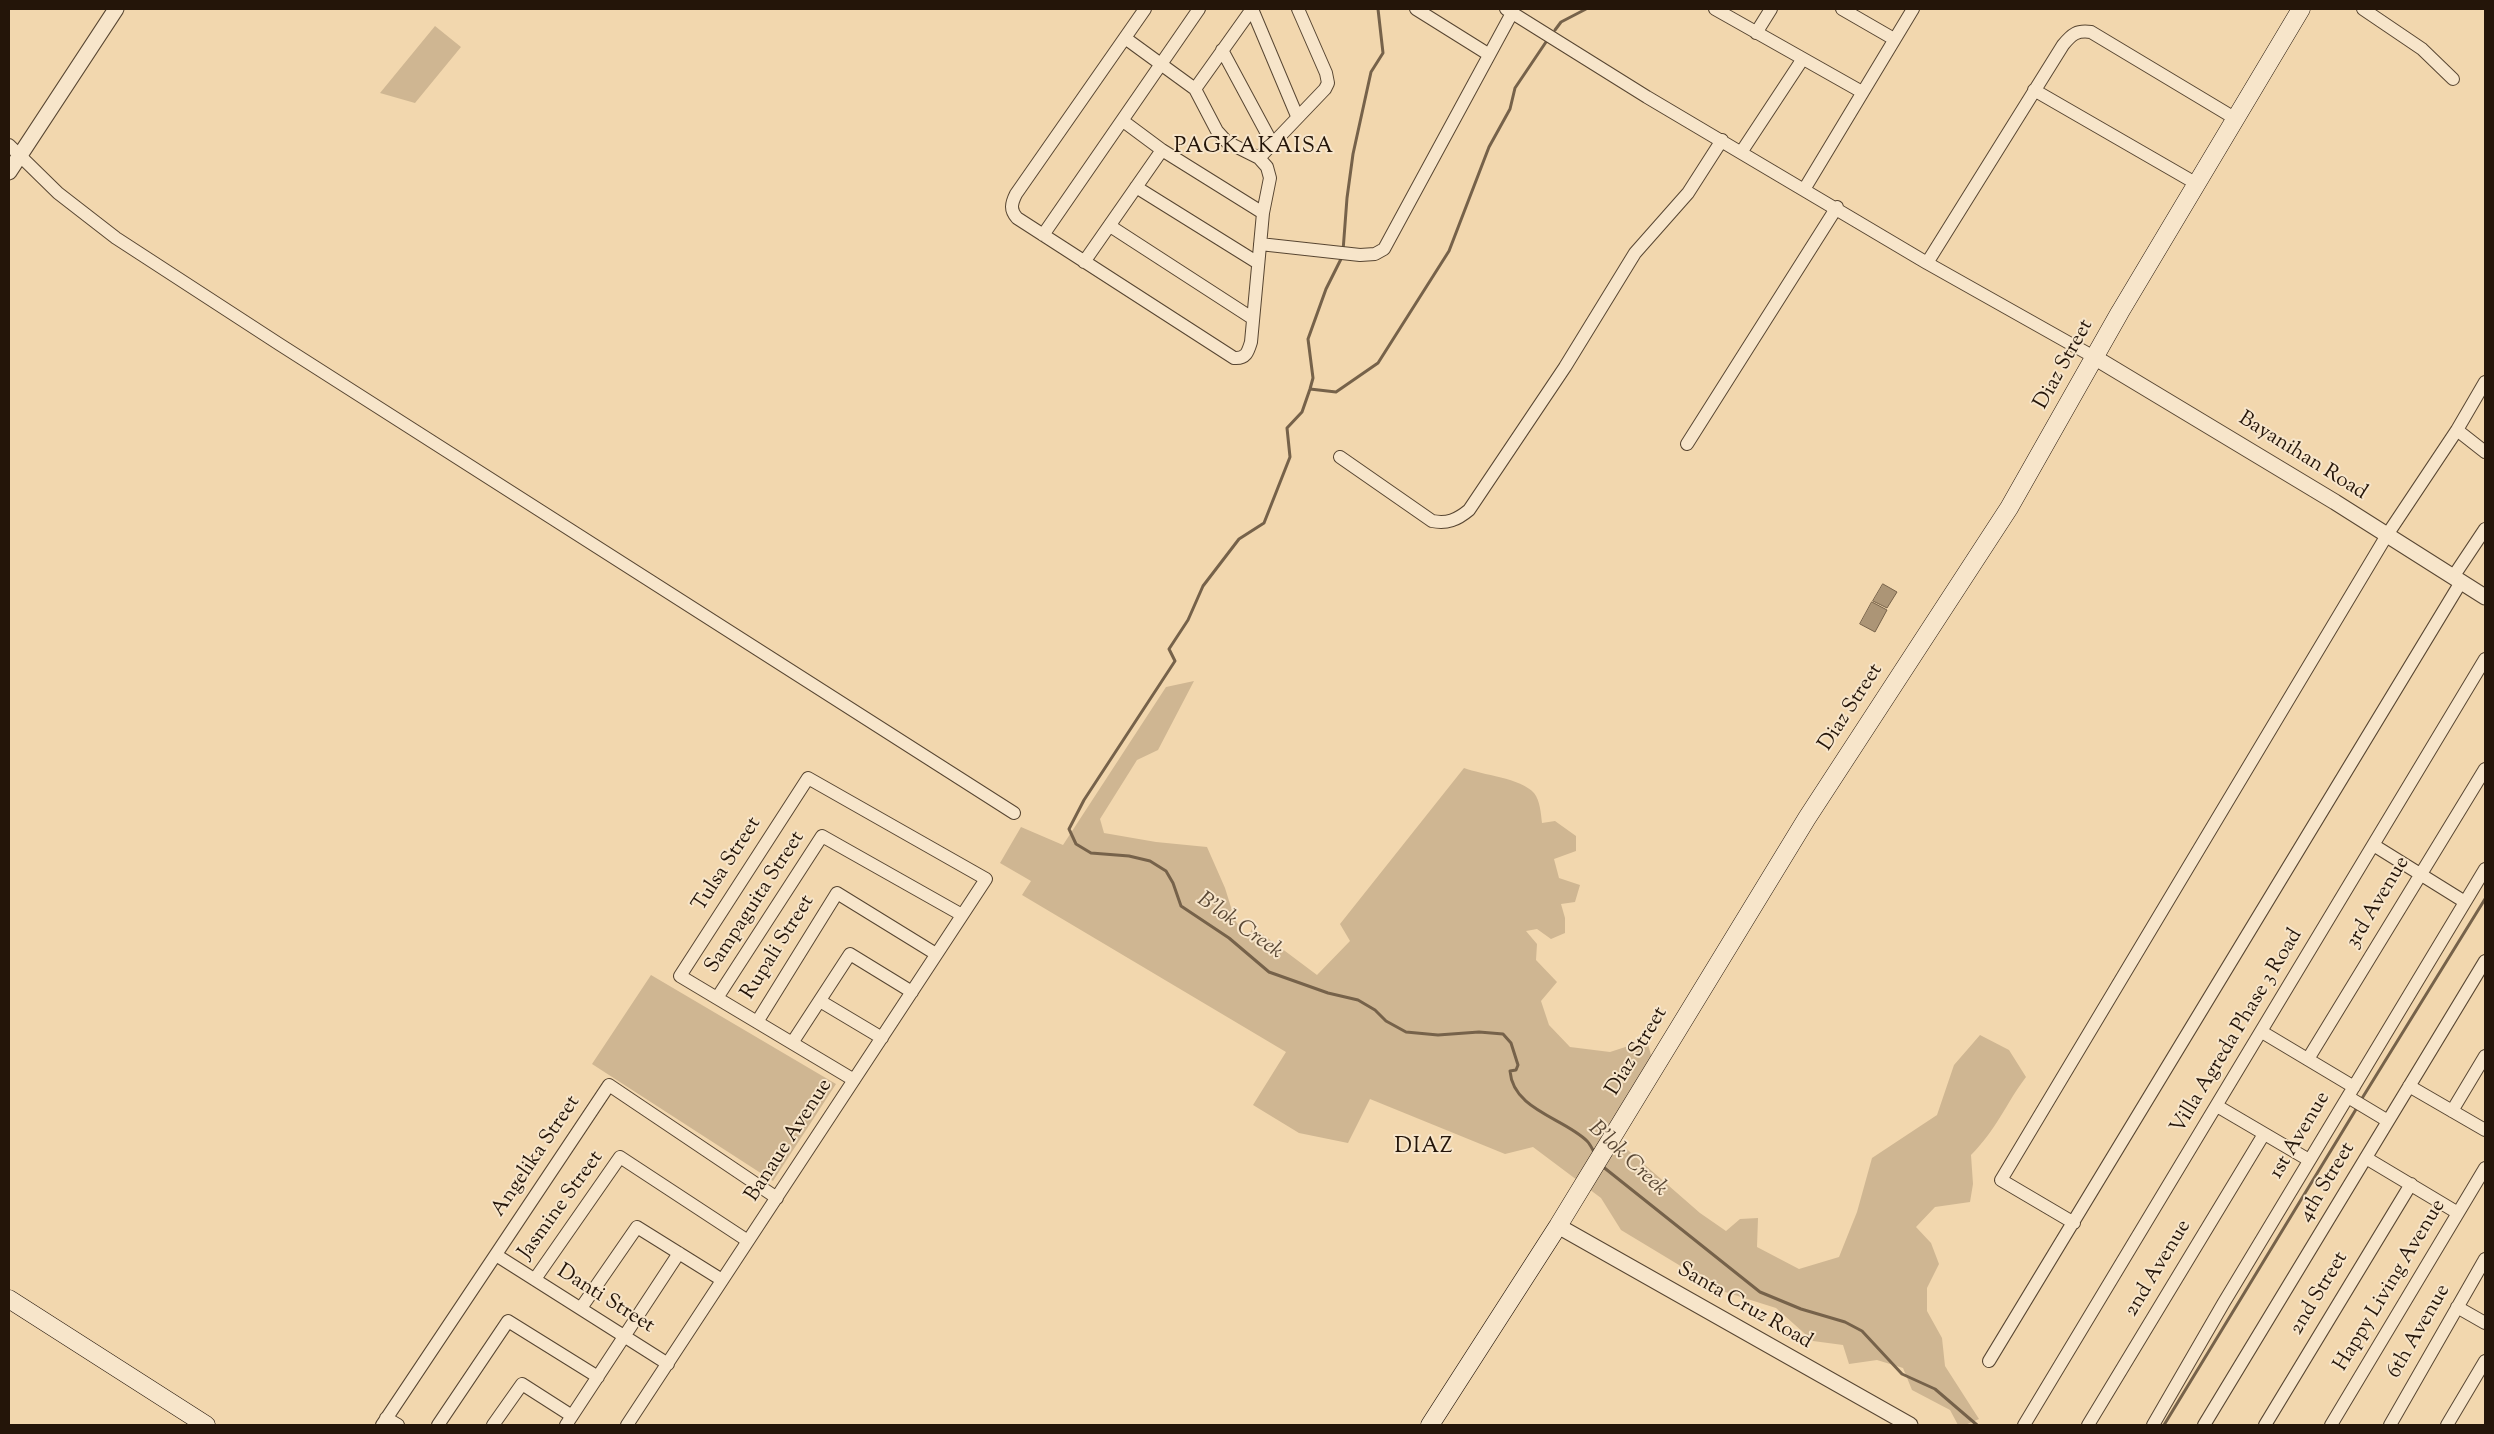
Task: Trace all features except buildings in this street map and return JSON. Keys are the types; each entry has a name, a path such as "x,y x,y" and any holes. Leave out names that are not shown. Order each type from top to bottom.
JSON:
{"main road":[{"name":"Diaz Street","path":"1430,1425 1558,1226 1807,818 2009,508 2061,420 2094,357 2301,9"},
{"path":"9,1299 206,1425"}],"street":[{"path":"9,172 116,9"},
{"path":"1125,38 1195,89 1209,117 1227,142 1259,158 1266,167 1270,178 1263,213 1251,342 1247,353 1240,359 1234,358 1084,262 1017,218 1013,213 1012,201 1145,9"},
{"path":"1043,235 1199,9"},
{"path":"1195,89 1252,9 1298,116"},
{"path":"1259,158 1326,89 1328,83 1326,73 1298,9"},
{"path":"1416,9 1488,54"},
{"path":"1715,9 1802,60 1862,92"},
{"path":"1756,33 1771,9"},
{"path":"1842,9 1894,39"},
{"path":"1805,188 1912,9"},
{"path":"2363,9 2422,48 2453,79"},
{"path":"1260,244 1368,256 1380,252 1389,243 1509,11 1647,97 1805,188 1927,263 2094,357"},
{"path":"1927,263 2034,90 2072,34 2081,30 2091,32 2236,119"},
{"path":"1222,50 1272,143"},
{"path":"1742,152 1802,60"},
{"path":"2034,90 2197,184"},
{"path":"1123,121 1162,150 1263,213"},
{"path":"1340,457 1432,521 1443,523 1462,516 1469,510 1565,367 1635,253 1688,193 1722,140"},
{"path":"9,145 58,192 116,238 1014,812"},
{"path":"1084,262 1162,150"},
{"path":"1136,187 1258,263"},
{"path":"1687,444 1836,207"},
{"path":"1110,226 1252,318"},
{"name":"Bayanihan Road","path":"2094,357 2240,444 2485,597"},
{"path":"2074,1223 2001,1180 2387,535 2457,430 2485,382"},
{"path":"2457,430 2485,452"},
{"path":"1989,1361 2074,1223 2485,529"},
{"name":"Villa Agreda Phase 3 Road","path":"2024,1425 2375,846 2485,660"},
{"name":"3rd Avenue","path":"2308,1059 2419,874 2485,769"},
{"name":"Tulsa Street","path":"854,1080 680,976 808,778 986,879"},
{"name":"Sampaguita Street","path":"717,998 822,836 962,915"},
{"path":"2375,846 2466,902"},
{"name":"1st Avenue","path":"2153,1425 2309,1160 2355,1098 2485,869"},
{"name":"Banaue Avenue","path":"627,1425 986,879"},
{"name":"Rupali Street","path":"756,1022 837,893 936,954"},
{"path":"792,1043 850,954 912,992"},
{"name":"4th Street","path":"2204,1425 2485,961"},
{"path":"820,1001 882,1038"},
{"path":"2262,1032 2308,1059 2355,1098 2388,1121"},
{"path":"2452,1111 2485,1056"},
{"name":"Angelika Street","path":"398,1425 384,1422 609,1085 777,1198"},
{"path":"2409,1086 2485,1130"},
{"path":"2217,1106 2309,1160"},
{"name":"2nd Avenue","path":"2088,1425 2264,1134"},
{"name":"Jasmine Street","path":"535,1279 620,1157 748,1240"},
{"path":"2366,1158 2458,1213"},
{"name":"Happy Living Avenue","path":"2331,1425 2485,1168"},
{"name":"2nd Street","path":"2265,1425 2410,1184"},
{"path":"581,1308 637,1226 722,1280"},
{"name":"Santa Cruz Road","path":"1558,1226 1910,1425"},
{"path":"493,1425 522,1384 569,1420 679,1253"},
{"name":"Danti Street","path":"496,1254 668,1364"},
{"name":"6th Avenue","path":"2390,1425 2485,1261"},
{"path":"2457,1307 2485,1323"},
{"path":"438,1425 508,1321 598,1377"},
{"path":"2447,1425 2485,1361"}],"shaded area":[{"path":"435,26 461,47 415,103 380,93"},
{"path":"1883,584 1897,592 1887,608 1873,601"},
{"path":"1872,602 1887,610 1875,632 1860,624"},
{"path":"1194,681 1158,750 1137,760 1100,819 1104,833 1156,842 1207,847 1225,888 1235,920 1247,938 1253,927 1317,975 1350,941 1340,924 1464,768 1511,780 1528,788 1538,799 1542,823 1555,821 1576,836 1576,851 1554,859 1559,878 1580,885 1575,902 1561,904 1565,918 1565,933 1551,939 1537,929 1526,931 1537,944 1536,960 1557,982 1541,1001 1549,1025 1570,1047 1610,1052 1647,1040 1652,1059 1606,1131 1700,1213 1726,1231 1740,1219 1758,1218 1757,1247 1799,1269 1839,1257 1857,1212 1872,1158 1937,1115 1954,1065 1980,1035 2009,1050 2026,1077 1988,1136 1971,1155 1973,1184 1970,1202 1935,1207 1916,1227 1931,1243 1939,1264 1927,1288 1927,1311 1942,1338 1945,1366 1979,1419 1965,1425 1958,1425 1950,1410 1912,1390 1903,1368 1877,1360 1849,1364 1843,1345 1813,1341 1776,1308 1722,1291 1621,1230 1601,1198 1533,1147 1505,1154 1370,1099 1348,1143 1299,1133 1253,1105 1286,1052 1022,895 1031,881 1000,863 1021,827 1063,845 1166,687"},
{"path":"651,975 836,1084 773,1181 592,1064"}],"waterway":[{"name":"B'lok Creek","path":"1343,251 1353,154 1371,72 1383,53 1378,9"},
{"path":"1555,30 1561,22 1586,9"},
{"path":"1310,389 1336,392 1378,363 1449,251 1489,147 1510,109 1515,88 1548,39"},
{"name":"B'lok Creek","path":"1342,257 1326,289 1308,339 1313,378 1302,412 1287,428 1290,457 1264,523 1239,539 1203,586 1188,620 1169,649 1175,661 1084,800 1069,829 1076,844 1091,853 1129,856 1150,861 1166,871 1173,883 1181,906 1229,938 1269,972 1328,993 1358,1000 1375,1010 1386,1021 1406,1032 1438,1035 1479,1032 1503,1034 1511,1043 1518,1065 1516,1070 1510,1071 1513,1084 1520,1095 1541,1112 1577,1133 1588,1142 1595,1154"},
{"path":"2361,1100 2485,899"},
{"path":"2164,1425 2358,1106"},
{"name":"B'lok Creek","path":"1602,1166 1760,1292 1801,1309 1845,1322 1862,1331 1902,1374 1935,1389 1977,1425"}],"district":[{"name":"PAGKAKAISA","path":"1254,148"},
{"name":"DIAZ","path":"1424,1148"}]}
